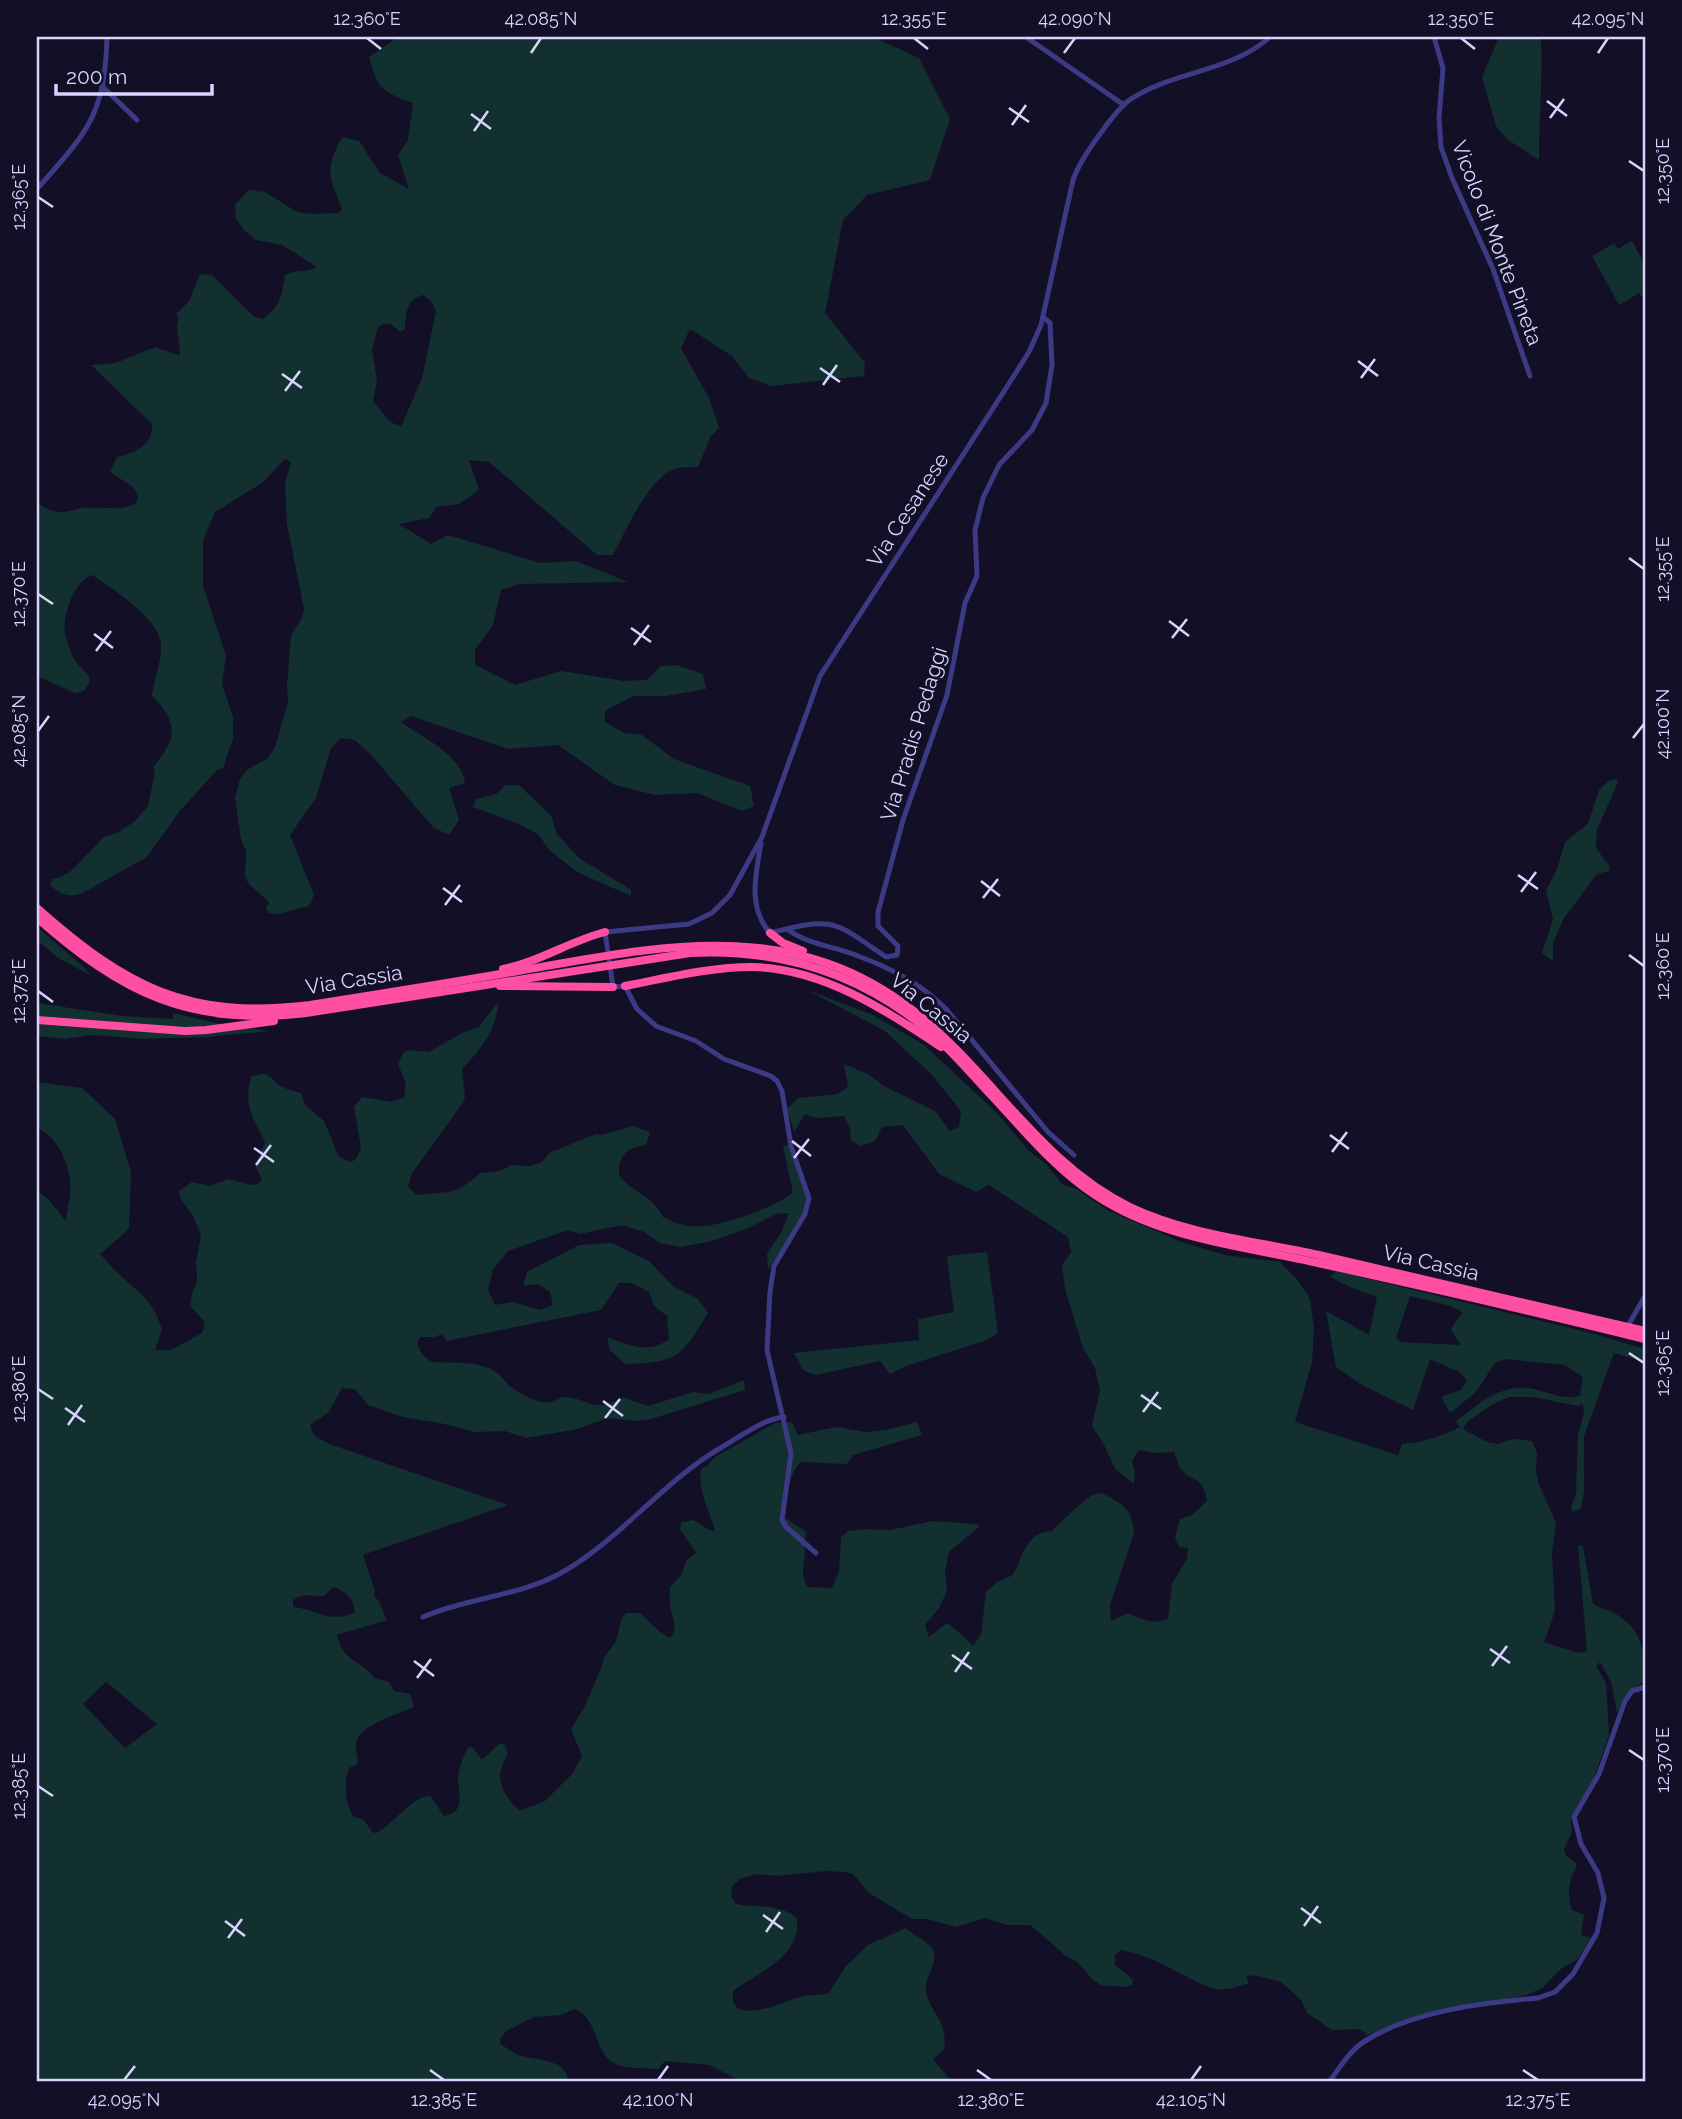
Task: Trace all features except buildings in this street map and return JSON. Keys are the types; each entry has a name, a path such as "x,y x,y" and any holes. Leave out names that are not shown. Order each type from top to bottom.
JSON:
{"highway":[{"name":"Via Cassia","path":"37,908 79,945 118,972 167,994 204,1004 233,1008 275,1009 694,945 723,945 800,954 838,965 882,989 917,1014 962,1055 1068,1165 1098,1188 1156,1219 1645,1330"},
{"name":"Via Cassia","path":"37,918 97,968 134,989 168,1002 234,1015 274,1016 306,1013 476,986 595,962"},
{"path":"457,982 482,972 512,967 605,932"},
{"path":"770,933 785,944 838,965"},
{"name":"Via Cassia","path":"622,958 721,951 752,953 802,962 837,974 879,997 924,1028 957,1058 1063,1170 1105,1201 1159,1228 1645,1339"},
{"path":"625,986 720,968 754,967 790,972 874,1004 957,1058"},
{"path":"476,986 613,987"},
{"path":"37,1020 185,1031 271,1021 306,1013"}],"street":[{"path":"37,189 89,126 103,87 107,37"},
{"path":"1027,37 1124,105"},
{"name":"Via Cesanese","path":"605,932 681,926 709,915 730,895 762,837 820,676 1023,363 1043,317 1075,175 1098,136 1124,105 1156,87 1241,56 1270,37"},
{"name":"Vicolo di Monte Pineta","path":"1434,37 1443,68 1439,118 1441,147 1493,269 1530,376"},
{"path":"103,87 137,120"},
{"name":"Via Pradis Pedaggi","path":"770,933 813,923 836,925 863,939 886,957 898,954 896,943 879,929 878,912 903,820 949,688 965,603 977,576 975,534 983,498 995,471 1032,430 1046,403 1053,352 1051,324 1043,317"},
{"path":"762,837 755,894 759,916 770,933"},
{"path":"788,929 804,941 866,959 929,993 947,1010 1048,1132 1074,1155"},
{"path":"605,932 613,987 625,986 633,1004 653,1024 696,1041 724,1059 771,1076 781,1088 791,1146 809,1198 807,1211 776,1262 771,1279 767,1350 791,1458 782,1520 786,1527 817,1553"},
{"path":"1629,1324 1645,1296"},
{"path":"1572,1313 1629,1324 1645,1330"},
{"path":"423,1617 539,1583 560,1574 587,1556 694,1465 776,1418 784,1417"},
{"path":"1329,2082 1363,2042 1423,2015 1538,1998 1555,1992 1573,1974 1597,1933 1604,1898 1598,1873 1581,1844 1574,1817 1593,1786 1625,1701 1632,1692 1645,1687"}],"green space":[{"path":"398,37 873,37 919,58 950,119 930,180 867,195 843,220 825,313 865,363 864,376 772,386 749,378 732,356 690,329 681,348 709,398 719,428 711,436 698,467 675,469 656,483 639,506 613,555 597,555 489,462 469,460 479,490 459,504 436,507 429,518 399,524 431,544 448,535 540,563 576,561 628,582 519,584 501,590 493,625 475,650 475,665 515,685 561,671 624,681 647,680 661,666 676,665 703,674 706,689 666,696 633,696 605,711 605,722 624,733 642,735 674,759 750,786 754,806 742,811 697,793 655,795 615,785 558,745 508,749 411,716 401,722 449,755 462,773 465,783 449,788 459,820 449,835 434,828 355,740 341,738 331,748 316,798 290,835 314,895 309,906 278,914 269,913 266,909 269,902 248,883 245,876 246,851 241,840 235,798 240,779 247,770 268,758 275,747 288,702 291,635 302,618 304,609 287,524 285,484 291,462 285,459 262,483 215,512 203,540 203,586 226,656 222,684 233,717 233,739 223,768 216,771 180,811 147,857 83,893 62,893 50,885 52,879 71,871 104,837 119,832 135,821 148,806 155,772 153,767 167,748 172,731 167,715 152,696 161,653 154,626 135,606 92,575 85,578 74,592 65,621 68,643 74,658 89,675 89,684 84,691 75,693 37,676 37,502 59,512 83,507 127,507 136,503 138,498 134,489 110,472 117,457 136,451 146,443 152,424 91,365 116,363 155,347 180,356 177,327 179,318 176,314 189,301 200,274 212,275 253,316 262,319 273,310 279,300 285,275 317,267 282,245 256,240 244,230 236,219 235,205 248,190 265,192 297,212 339,213 342,208 330,172 342,137 359,141 380,173 409,189 398,155 408,140 413,103 394,96 383,88 369,57","holes":["423,295 431,301 436,311 422,378 401,427 389,421 373,401 377,380 372,350 378,327 390,324 400,332 405,329 408,308 413,300"]},
{"path":"1499,37 1541,37 1539,160 1508,140 1496,126 1482,77"},
{"path":"1632,241 1645,265 1645,294 1641,296 1639,293 1619,305 1592,256 1614,243 1618,249"},
{"path":"1616,779 1618,782 1597,830 1596,848 1609,866 1609,871 1597,874 1564,918 1553,943 1553,961 1542,953 1553,919 1546,891 1557,869 1565,842 1588,824 1599,790 1610,780"},
{"path":"506,785 519,785 551,816 557,834 579,858 631,890 631,896 579,873 550,851 538,834 517,823 473,807 476,799 496,794"},
{"path":"37,927 90,975 58,958 37,940"},
{"path":"805,989 873,1015 924,1045 997,1113 1027,1149 1047,1165 1062,1184 1078,1190 1107,1210 1181,1242 1225,1255 1280,1262 1297,1279 1310,1299 1314,1328 1312,1362 1295,1422 1398,1455 1402,1444 1432,1439 1460,1427 1456,1421 1485,1399 1501,1391 1527,1388 1558,1396 1580,1395 1583,1377 1565,1365 1505,1359 1495,1363 1475,1393 1450,1413 1441,1397 1461,1390 1467,1380 1459,1372 1430,1359 1413,1410 1362,1385 1336,1367 1326,1311 1369,1335 1377,1297 1330,1277 1336,1271 1591,1333 1645,1349 1645,1362 1614,1353 1584,1436 1584,1491 1581,1509 1572,1512 1571,1508 1576,1493 1578,1435 1584,1413 1583,1404 1578,1406 1533,1397 1509,1397 1493,1404 1467,1422 1463,1429 1487,1442 1498,1444 1513,1439 1532,1441 1537,1453 1538,1482 1556,1523 1552,1553 1555,1611 1544,1642 1579,1653 1587,1651 1578,1545 1583,1546 1593,1604 1627,1622 1638,1637 1643,1654 1645,1682 1631,1691 1617,1713 1611,1681 1600,1662 1596,1666 1606,1683 1609,1735 1594,1778 1571,1819 1572,1832 1564,1849 1566,1856 1576,1863 1569,1887 1572,1910 1584,1915 1581,1935 1591,1938 1577,1960 1562,1968 1542,1988 1527,1995 1432,2012 1365,2036 1366,2033 1359,2029 1332,2030 1307,2013 1301,2000 1281,1982 1253,1975 1246,1977 1249,1983 1215,1989 1145,1957 1121,1950 1115,1955 1115,1965 1129,1976 1133,1981 1132,1985 1101,1985 1030,1925 1007,1925 985,1918 956,1927 927,1919 912,1919 869,1893 853,1874 845,1872 826,1871 777,1876 756,1874 740,1879 732,1886 731,1896 736,1904 784,1910 797,1919 796,1933 785,1954 733,1991 733,2002 737,2008 759,2010 800,1997 829,1993 846,1966 868,1945 906,1928 934,1952 926,1989 930,2004 944,2030 945,2039 944,2050 933,2059 952,2082 752,2082 735,2078 709,2065 665,2061 658,2069 633,2068 610,2061 588,2020 575,2009 561,2015 534,2017 506,2031 500,2040 501,2045 516,2054 548,2061 562,2068 569,2082 37,2082 37,1191 49,1200 66,1221 70,1187 67,1166 60,1150 50,1137 37,1128 37,1082 82,1088 115,1119 131,1172 129,1229 100,1254 145,1298 154,1311 162,1329 155,1350 171,1350 202,1333 205,1322 190,1306 197,1282 196,1262 201,1235 193,1216 180,1198 179,1191 192,1182 210,1186 228,1179 252,1185 258,1184 262,1179 255,1166 265,1142 249,1104 251,1077 266,1074 283,1087 301,1093 305,1105 324,1121 339,1157 351,1162 356,1159 361,1148 354,1107 362,1097 392,1102 404,1097 406,1084 398,1064 404,1052 429,1052 462,1033 479,1027 498,1002 495,1021 487,1038 462,1069 465,1097 463,1103 412,1173 408,1187 417,1195 449,1192 461,1188 481,1173 500,1171 511,1165 530,1166 542,1162 549,1153 596,1134 603,1135 633,1126 650,1132 646,1145 626,1152 619,1167 620,1176 649,1199 663,1217 682,1225 700,1226 728,1222 757,1212 793,1193 783,1146 788,1145 800,1170 806,1190 806,1206 798,1225 768,1270 767,1254 782,1231 789,1213 776,1214 712,1241 681,1247 660,1243 644,1232 622,1225 580,1234 568,1230 508,1251 493,1269 488,1290 495,1305 513,1302 540,1310 553,1305 550,1292 538,1284 523,1286 527,1272 579,1245 612,1243 649,1261 673,1286 698,1299 708,1313 684,1347 668,1359 625,1364 610,1350 607,1337 646,1348 669,1339 667,1316 654,1306 649,1292 631,1283 619,1283 601,1310 446,1341 442,1334 420,1337 417,1343 423,1355 433,1362 484,1366 495,1371 515,1390 541,1402 565,1397 604,1405 622,1397 648,1406 693,1392 709,1394 744,1380 745,1390 651,1419 636,1421 607,1418 578,1429 526,1438 505,1431 475,1432 403,1417 368,1405 355,1389 342,1388 328,1413 311,1424 314,1435 332,1445 508,1505 363,1555 375,1591 374,1596 387,1620 337,1635 340,1644 348,1656 374,1678 389,1682 394,1691 410,1694 414,1707 371,1726 358,1737 358,1762 350,1767 348,1772 347,1800 354,1817 364,1820 372,1832 376,1833 424,1797 430,1796 444,1816 455,1811 460,1797 459,1772 469,1747 473,1748 482,1760 503,1743 507,1754 500,1781 508,1798 520,1811 545,1801 573,1773 582,1756 571,1729 585,1706 604,1658 616,1640 623,1616 626,1613 640,1613 661,1633 670,1638 673,1634 675,1625 670,1587 682,1574 686,1561 696,1553 680,1529 681,1523 693,1520 715,1531 702,1492 701,1469 715,1457 775,1423 792,1422 798,1435 837,1427 865,1432 886,1430 917,1422 922,1435 853,1455 847,1464 801,1462 797,1467 789,1488 785,1518 806,1532 803,1575 807,1587 832,1588 839,1572 841,1537 848,1531 890,1530 933,1521 976,1524 980,1526 949,1552 945,1572 947,1591 939,1608 925,1625 929,1637 947,1623 973,1646 981,1634 986,1592 997,1582 1013,1575 1031,1540 1043,1532 1052,1531 1089,1498 1102,1493 1125,1508 1131,1518 1134,1533 1110,1605 1111,1621 1128,1613 1152,1622 1168,1618 1172,1584 1187,1559 1188,1548 1179,1547 1175,1537 1180,1519 1192,1515 1207,1501 1205,1493 1200,1483 1181,1469 1174,1452 1139,1450 1132,1461 1134,1484 1116,1470 1092,1426 1100,1390 1095,1368 1083,1348 1065,1289 1062,1265 1071,1252 1068,1237 989,1185 976,1192 939,1174 903,1125 882,1127 875,1141 860,1146 851,1140 850,1129 844,1116 816,1118 805,1114 794,1132 787,1109 798,1098 837,1094 848,1087 844,1064 868,1074 884,1086 935,1111 950,1131 959,1127 961,1111 932,1075 885,1031","holes":["1410,1296 1451,1306 1463,1313 1451,1330 1461,1345 1401,1342 1396,1338","334,1587 339,1589 351,1600 355,1612 331,1617 293,1607 293,1600 302,1596 324,1596","106,1682 157,1724 125,1748 83,1704"]},
{"path":"37,1003 123,1016 173,1019 173,1013 270,1031 143,1039 93,1035 64,1039 37,1036"},
{"path":"987,1252 998,1333 987,1340 906,1366 890,1374 880,1361 816,1375 804,1371 794,1353 919,1340 918,1319 954,1312 947,1256"}]}
